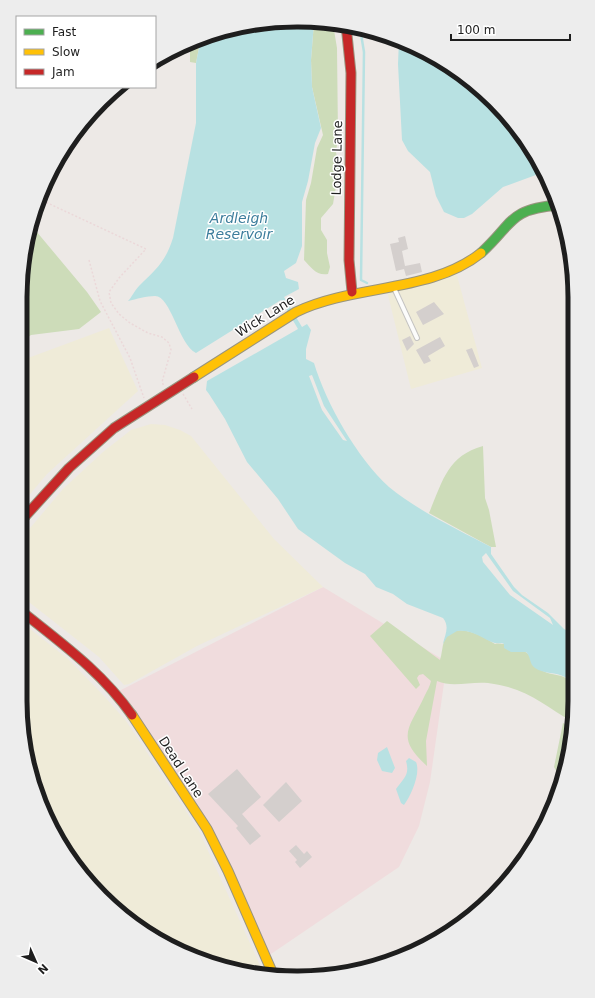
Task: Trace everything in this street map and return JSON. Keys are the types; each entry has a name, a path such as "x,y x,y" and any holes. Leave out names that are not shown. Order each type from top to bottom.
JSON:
{"street":[{"name":"Lodge Lane","path":"347,31 351,73 349,260 352,292"},
{"name":"Wick Lane","path":"27,514 54,483 86,451 114,428 166,393 296,312 325,299 352,292 393,286 428,278 468,262 486,250 521,213 542,206 552,205"},
{"name":"Dead Lane","path":"27,615 61,642 93,670 113,689 131,714 207,829 231,877 271,969"}],"lane":[{"path":"393,286 417,338"}],"path":[{"path":"44,203 146,249 119,278 109,292 111,303 119,314 130,323 148,333 162,337 169,343 171,350 162,382 166,393"},
{"path":"89,260 100,301 130,358 147,406"},
{"path":"178,386 192,409"}],"shaded area":[{"path":"455,268 482,368 411,389 386,287"},
{"path":"109,328 138,391 47,474 27,498 27,358"},
{"path":"151,424 165,425 180,430 191,436 274,539 323,587 197,646 129,684 124,685 99,657 27,600 27,532 63,489 103,452 131,430"},
{"path":"323,587 447,662 430,782 419,826 399,867 268,956 241,890 119,691"},
{"path":"27,627 68,659 126,721 199,831 262,969 211,957 162,935 133,915 106,892 73,851 63,836 48,804 41,787 32,753 29,736 27,700"}],"green space":[{"path":"314,28 334,29 337,48 338,137 336,152 339,169 333,204 321,218 321,230 327,240 327,253 330,267 328,274 320,274 304,260 306,200 311,183 317,148 323,135 312,87 311,60"},
{"path":"199,46 196,63 190,62 190,50"},
{"path":"35,230 87,292 101,312 79,329 31,335 27,338 27,298 29,262"},
{"path":"483,446 485,498 489,510 496,547 491,547 429,513 443,480 454,463 461,456 471,450"},
{"path":"387,621 440,660 444,641 448,634 454,631 468,631 495,644 516,647 529,655 543,671 564,677 568,680 567,719 534,698 502,685 488,683 449,684 437,681 426,741 427,766 417,756 411,747 408,739 408,732 410,724 431,681 423,674 419,675 417,678 420,685 416,689 370,636"},
{"path":"563,723 567,725 566,736 558,774 554,767"}],"water":[{"name":"Ardleigh Reservoir","path":"298,27 314,28 311,60 312,87 321,128 315,143 308,181 302,202 302,246 296,263 284,271 286,278 298,282 299,289 284,297 302,327 307,324 311,330 306,349 306,359 314,363 326,395 344,429 354,446 377,475 389,487 412,503 438,519 491,547 491,554 514,587 522,595 548,613 568,631 568,680 558,674 535,668 526,652 511,652 504,648 504,644 502,643 492,642 470,632 457,631 447,637 443,644 447,628 443,618 407,604 393,594 376,587 365,574 345,563 298,529 278,499 247,462 225,419 206,390 207,381 298,329 281,300 196,353 185,341 171,312 161,298 152,296 128,301 137,288 163,260 173,238 196,123 196,63 199,46 227,36 262,29","holes":["312,375 324,406 347,441 343,440 322,410 309,376","486,553 513,591 550,618 553,625 510,595 483,562 482,557"]},
{"path":"399,47 433,63 476,94 501,119 512,133 532,162 538,174 503,187 472,214 464,218 458,218 444,212 436,196 430,172 408,151 402,140 398,64"},
{"path":"387,747 395,768 392,773 382,771 377,760 378,753"},
{"path":"409,758 416,762 417,772 410,796 404,805 401,803 396,789 406,776 406,761"}],"building":[{"path":"405,236 408,249 402,251 405,266 420,263 422,272 406,276 404,269 396,271 390,244 399,242 398,238"},
{"path":"434,302 444,314 423,325 416,312"},
{"path":"410,336 414,344 407,351 402,340"},
{"path":"440,337 445,346 428,356 431,361 424,364 416,350"},
{"path":"472,348 479,366 474,368 466,350"},
{"path":"237,769 261,797 242,814 261,836 250,845 236,828 238,826 208,794"},
{"path":"286,782 302,801 279,822 263,805"},
{"path":"296,845 304,854 307,851 312,857 300,868 295,862 297,860 289,851"}],"waterway":[{"path":"361,34 364,52 361,280 367,283"}],"traffic: fast":[{"path":"481,253 513,219 530,210 552,206"}],"traffic: slow":[{"path":"194,377 296,312 319,303 342,297 416,282 439,275 461,266 481,253"},
{"path":"132,715 207,829 228,871 271,970"}],"traffic: jam":[{"path":"347,31 351,73 349,260 352,292"},
{"path":"27,514 69,468 114,428 194,377"},
{"path":"27,616 94,671 120,699 132,715"}]}
